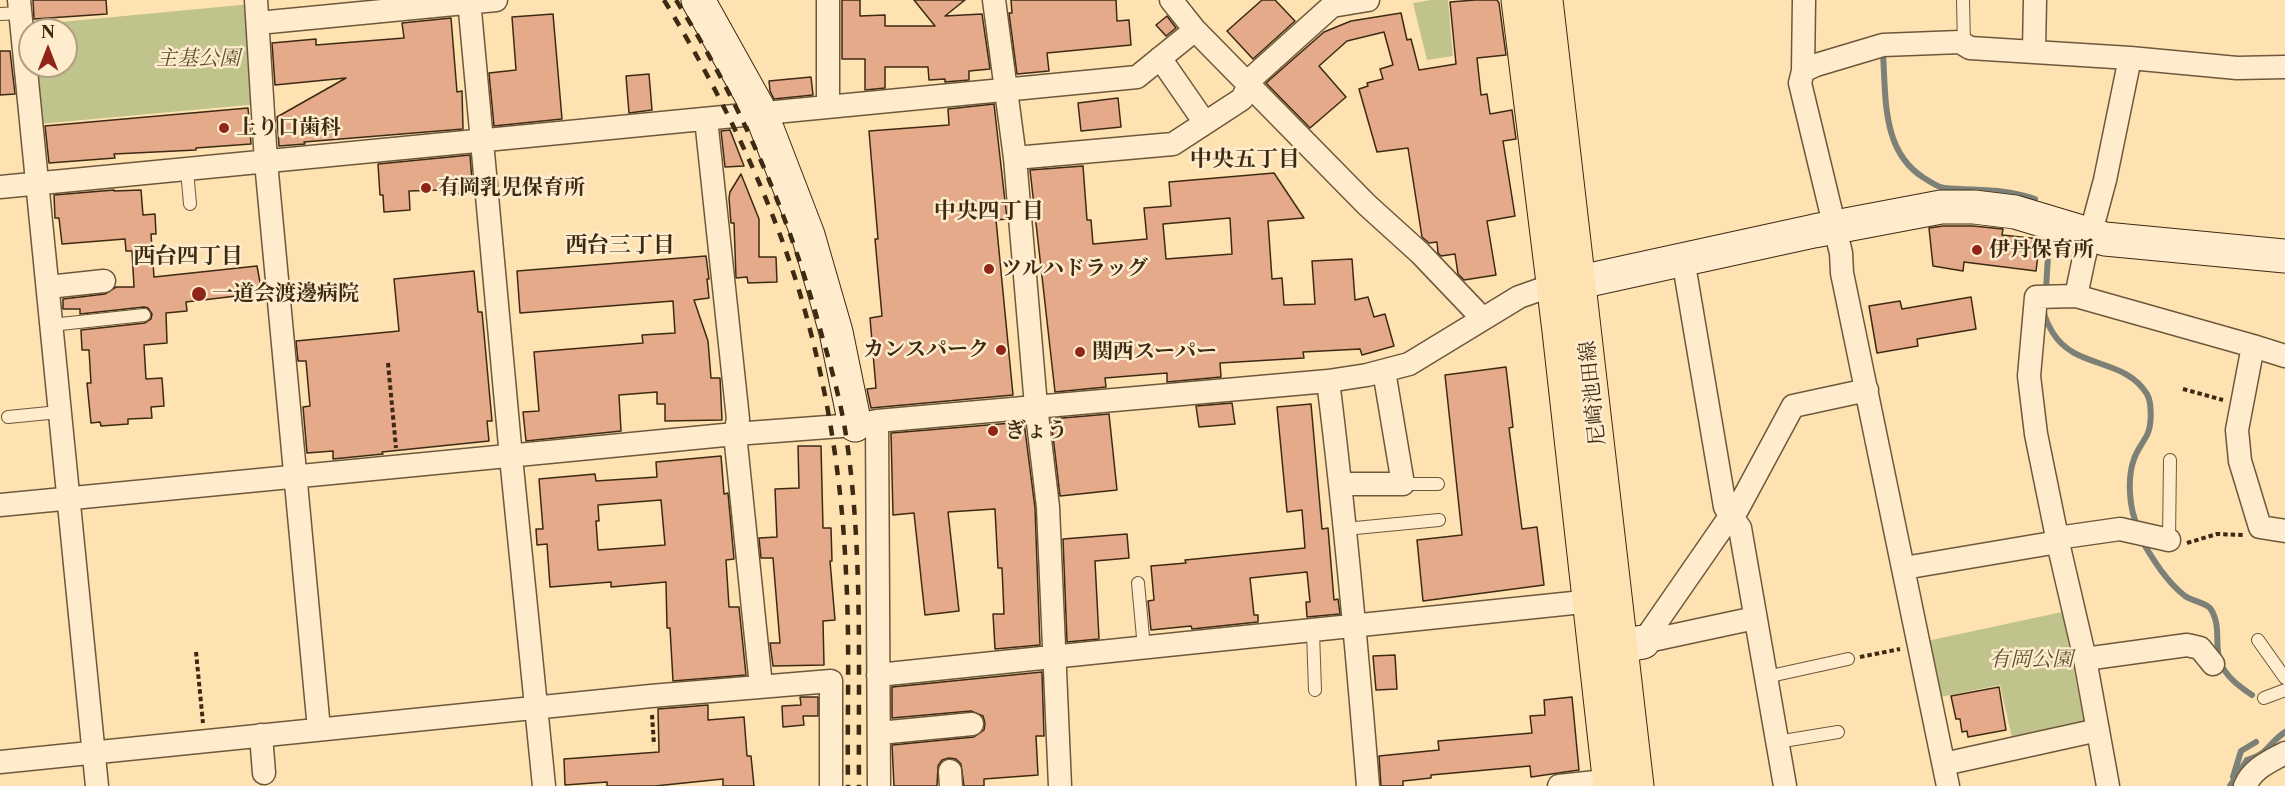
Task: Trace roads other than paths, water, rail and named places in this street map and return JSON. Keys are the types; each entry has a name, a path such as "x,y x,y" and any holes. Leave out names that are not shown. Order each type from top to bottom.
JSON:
{"main road":[{"name":"尼崎池田線","path":"1518,0 1567,283"},
{"name":"尼崎池田線","path":"1546,0 1567,283 1623,783"},
{"name":"尼崎池田線","path":"1603,600 1632,644 1623,783"}],"street":[{"path":"256,0 266,162 319,729"},
{"path":"258,23 496,0"},
{"path":"698,0 761,114 808,236 866,423 878,675 879,786"},
{"path":"828,0 828,107"},
{"path":"994,0 1015,158 1036,406 1048,507 1060,786"},
{"path":"1171,0 1195,30 1367,205 1420,253 1483,319"},
{"path":"1015,158 1173,144 1242,99 1253,77 1324,3 1368,0"},
{"path":"1804,0 1803,71 1800,83 1834,227 1946,775 2098,730"},
{"path":"2034,51 2035,0"},
{"path":"470,1 511,457 544,786"},
{"path":"13,9 38,184 98,786"},
{"path":"0,187 1137,77 1195,30"},
{"path":"1803,71 1883,45 1951,42 1964,44 1970,48 2130,58 2237,68 2285,67"},
{"path":"1160,58 1204,123"},
{"path":"2076,296 2104,187 2130,58"},
{"path":"706,119 738,419 735,434 761,686"},
{"path":"0,505 735,434 1328,381 1409,364 1519,297 1567,283 1926,208 1960,207 2015,212 2105,239 2285,256"},
{"path":"1683,259 1725,507 1740,528 1785,786"},
{"path":"48,287 104,282"},
{"path":"2108,786 2085,659 2036,434 2029,376 2036,297 2076,296 2285,356"},
{"path":"2253,346 2236,430 2240,461 2260,527 2275,530"},
{"path":"1341,484 1403,484 1384,371"},
{"path":"1328,381 1356,627 1368,786"},
{"path":"1632,644 1737,510 1793,406 1867,390"},
{"path":"1904,568 2112,530 2125,530 2169,540"},
{"path":"878,675 1312,632 1603,600"},
{"path":"1632,644 1755,618"},
{"path":"2085,659 2187,645 2200,648 2213,664"},
{"path":"0,762 651,696 831,681 831,786"},
{"path":"879,733 972,724"},
{"path":"261,735 264,773"},
{"path":"2245,786 2260,766 2285,753"},
{"path":"1559,786 1623,783"}],"lane":[{"path":"1963,0 1964,44"},
{"path":"187,170 190,204"},
{"path":"51,325 144,315"},
{"path":"8,417 59,412"},
{"path":"2169,540 2170,460"},
{"path":"1403,484 1438,484"},
{"path":"1346,529 1439,520"},
{"path":"1138,583 1144,648"},
{"path":"1312,632 1316,690"},
{"path":"2258,640 2285,678"},
{"path":"1766,677 1848,659"},
{"path":"2264,698 2285,690"},
{"path":"1777,742 1838,732"}],"waterway":[{"path":"1883,54 1889,123 1900,154 1910,167 1924,178 1942,187 2001,191 2035,199"},
{"path":"2046,289 2049,240"},
{"path":"2044,312 2050,328 2063,345 2087,359 2126,374 2137,382 2149,398 2150,426 2135,456 2130,475 2131,503 2138,527"},
{"path":"2142,541 2161,571 2178,590 2188,598 2210,608 2216,621 2220,662 2230,677 2252,695"},
{"path":"2230,786 2247,760 2260,755 2285,732"},
{"path":"2233,777 2241,751 2256,742"}],"railway":[{"path":"664,0 704,69 756,176 798,287 817,357 831,428 844,537 848,626 848,786"},
{"path":"676,0 722,80 762,163 795,248 840,402 852,485 858,570 859,786"}],"place":[{"name":"上り口歯科","path":"224,128"},
{"name":"有岡乳児保育所","path":"426,188"},
{"name":"伊丹保育所","path":"1977,250"},
{"name":"ツルハドラッグ","path":"989,269"},
{"name":"一道会渡邊病院","path":"199,294"},
{"name":"カンスパーク","path":"1001,350"},
{"name":"関西スーパー","path":"1080,352"},
{"name":"ぎょう","path":"993,431"}],"district":[{"name":"中央五丁目","path":"1245,160"},
{"name":"中央四丁目","path":"989,212"},
{"name":"西台三丁目","path":"620,246"},
{"name":"西台四丁目","path":"188,257"}],"park label":[{"name":"主基公園","path":"198,59"},
{"name":"有岡公園","path":"2031,660"}]}
